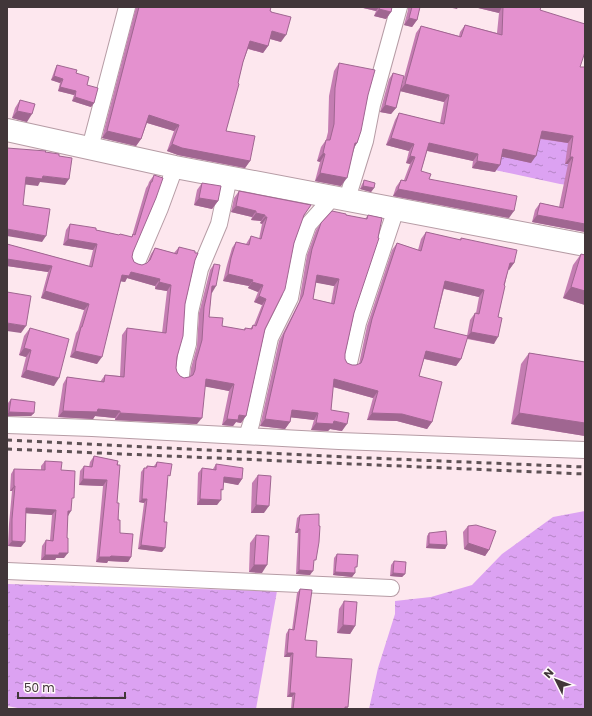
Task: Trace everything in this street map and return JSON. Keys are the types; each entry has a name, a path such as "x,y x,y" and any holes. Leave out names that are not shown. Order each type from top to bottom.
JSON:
{"main road":[{"path":"7,130 175,167 585,245"}],"street":[{"path":"90,148 127,7"},
{"path":"247,436 270,338 290,298 298,253 308,225 340,198 365,141 372,105 399,7"},
{"path":"137,262 160,208 175,167"},
{"path":"181,375 188,344 190,312 200,269 219,224 228,177"},
{"path":"349,363 358,322 396,209"},
{"path":"7,425 339,441 585,450"},
{"path":"7,571 391,588"}],"water":[{"path":"559,92 585,187 560,184 495,170 489,109"},
{"path":"585,511 585,709 369,709 378,668 395,614 395,601 431,597 472,585 502,554 553,517"},
{"path":"7,584 277,591 256,709 23,709 7,706"}],"building":[{"path":"139,7 271,7 271,12 291,17 286,35 272,31 268,46 250,41 243,62 239,84 226,131 255,136 250,161 182,148 172,144 179,125 149,115 141,139 107,131"},
{"path":"380,7 392,7 391,12 379,9"},
{"path":"412,7 420,7 417,20 409,18"},
{"path":"503,7 541,7 540,10 585,24 585,52 580,67 585,67 585,224 537,215 540,203 563,208 573,157 570,157 573,136 542,131 536,156 503,149 500,165 477,161 478,154 429,143 421,171 431,174 429,179 517,196 514,211 398,189 401,180 406,181 415,157 410,156 414,144 391,138 399,113 444,124 449,95 405,84 421,26 461,37 465,25 502,35"},
{"path":"339,63 375,70 368,95 361,131 357,143 355,143 347,178 320,173 325,154 323,153 326,140 330,140 334,124 335,88"},
{"path":"57,65 77,70 76,73 89,77 87,85 98,88 94,103 75,97 76,91 60,87 63,79 54,76"},
{"path":"393,73 404,76 396,108 385,105"},
{"path":"20,100 35,104 32,114 17,111"},
{"path":"7,148 46,151 45,152 59,154 59,156 72,158 69,179 43,176 42,179 26,177 23,205 50,209 46,236 7,229"},
{"path":"154,175 163,178 132,257 134,262 142,265 150,260 155,248 177,254 179,247 198,253 185,304 183,336 177,357 177,372 184,378 193,375 195,370 202,340 204,307 214,264 220,265 216,286 212,286 209,317 223,318 222,326 245,330 245,328 252,329 253,325 256,326 266,299 259,296 263,285 252,282 253,280 228,274 236,242 249,245 251,236 261,239 267,217 256,213 256,211 236,206 239,191 311,205 304,215 294,243 285,289 265,329 246,416 239,415 238,420 227,419 234,384 206,379 202,418 120,413 120,411 98,409 97,412 63,411 67,377 104,382 105,375 124,377 127,328 166,333 171,285 159,282 160,279 131,272 129,276 122,275 102,357 75,351 89,304 45,291 52,266 7,259 7,244 92,267 97,244 68,239 70,224 96,228 96,230 132,237 133,234 135,235"},
{"path":"364,180 375,183 374,188 363,186"},
{"path":"202,183 221,186 218,201 199,198"},
{"path":"332,211 367,219 368,215 382,218 379,238 354,313 345,354 347,363 352,365 361,363 363,358 372,319 397,243 421,251 426,232 517,250 514,263 510,263 504,285 498,317 502,318 498,337 471,332 475,313 479,314 484,290 445,281 434,328 468,336 461,359 426,351 419,376 442,382 432,422 402,414 372,413 378,391 334,379 331,410 349,413 347,424 334,421 333,424 316,423 318,413 292,410 290,422 265,419 284,334 303,295 312,249 321,223","holes":["317,275 339,279 334,304 313,299"]},
{"path":"581,254 585,255 585,291 571,287"},
{"path":"7,292 31,296 26,326 7,323"},
{"path":"30,328 69,339 59,378 26,370 31,350 24,348"},
{"path":"529,353 585,362 585,423 519,413"},
{"path":"11,399 35,402 34,413 9,412"},
{"path":"94,456 118,461 117,465 120,465 117,503 119,503 118,520 120,520 120,533 133,534 131,557 99,557 107,480 83,479 84,466 92,467"},
{"path":"45,461 62,462 61,470 75,471 74,498 72,498 71,511 68,511 68,553 59,553 59,555 45,555 46,540 53,541 56,510 26,508 25,542 12,541 15,486 14,469 45,470"},
{"path":"157,462 172,464 170,476 168,475 164,522 167,522 165,548 141,545 147,499 142,499 144,468 147,468 147,466 156,467"},
{"path":"216,464 243,468 242,479 224,477 223,490 221,489 221,500 200,499 202,468 216,470"},
{"path":"258,475 271,476 269,506 256,505"},
{"path":"319,514 319,542 316,560 314,560 313,571 299,570 300,529 298,529 300,515"},
{"path":"476,525 496,531 489,550 468,543 468,526"},
{"path":"446,531 447,545 429,544 429,533"},
{"path":"256,535 269,536 267,565 254,565"},
{"path":"337,554 358,555 355,573 335,572"},
{"path":"394,561 406,562 405,574 393,573"},
{"path":"300,589 312,590 305,640 317,641 316,657 352,659 348,707 345,707 345,709 293,709 295,693 290,693 293,653 287,653 289,629 294,630"},
{"path":"344,601 357,602 355,626 343,625"}],"railway":[{"path":"7,440 345,457 585,467"},
{"path":"7,449 585,474"}]}
